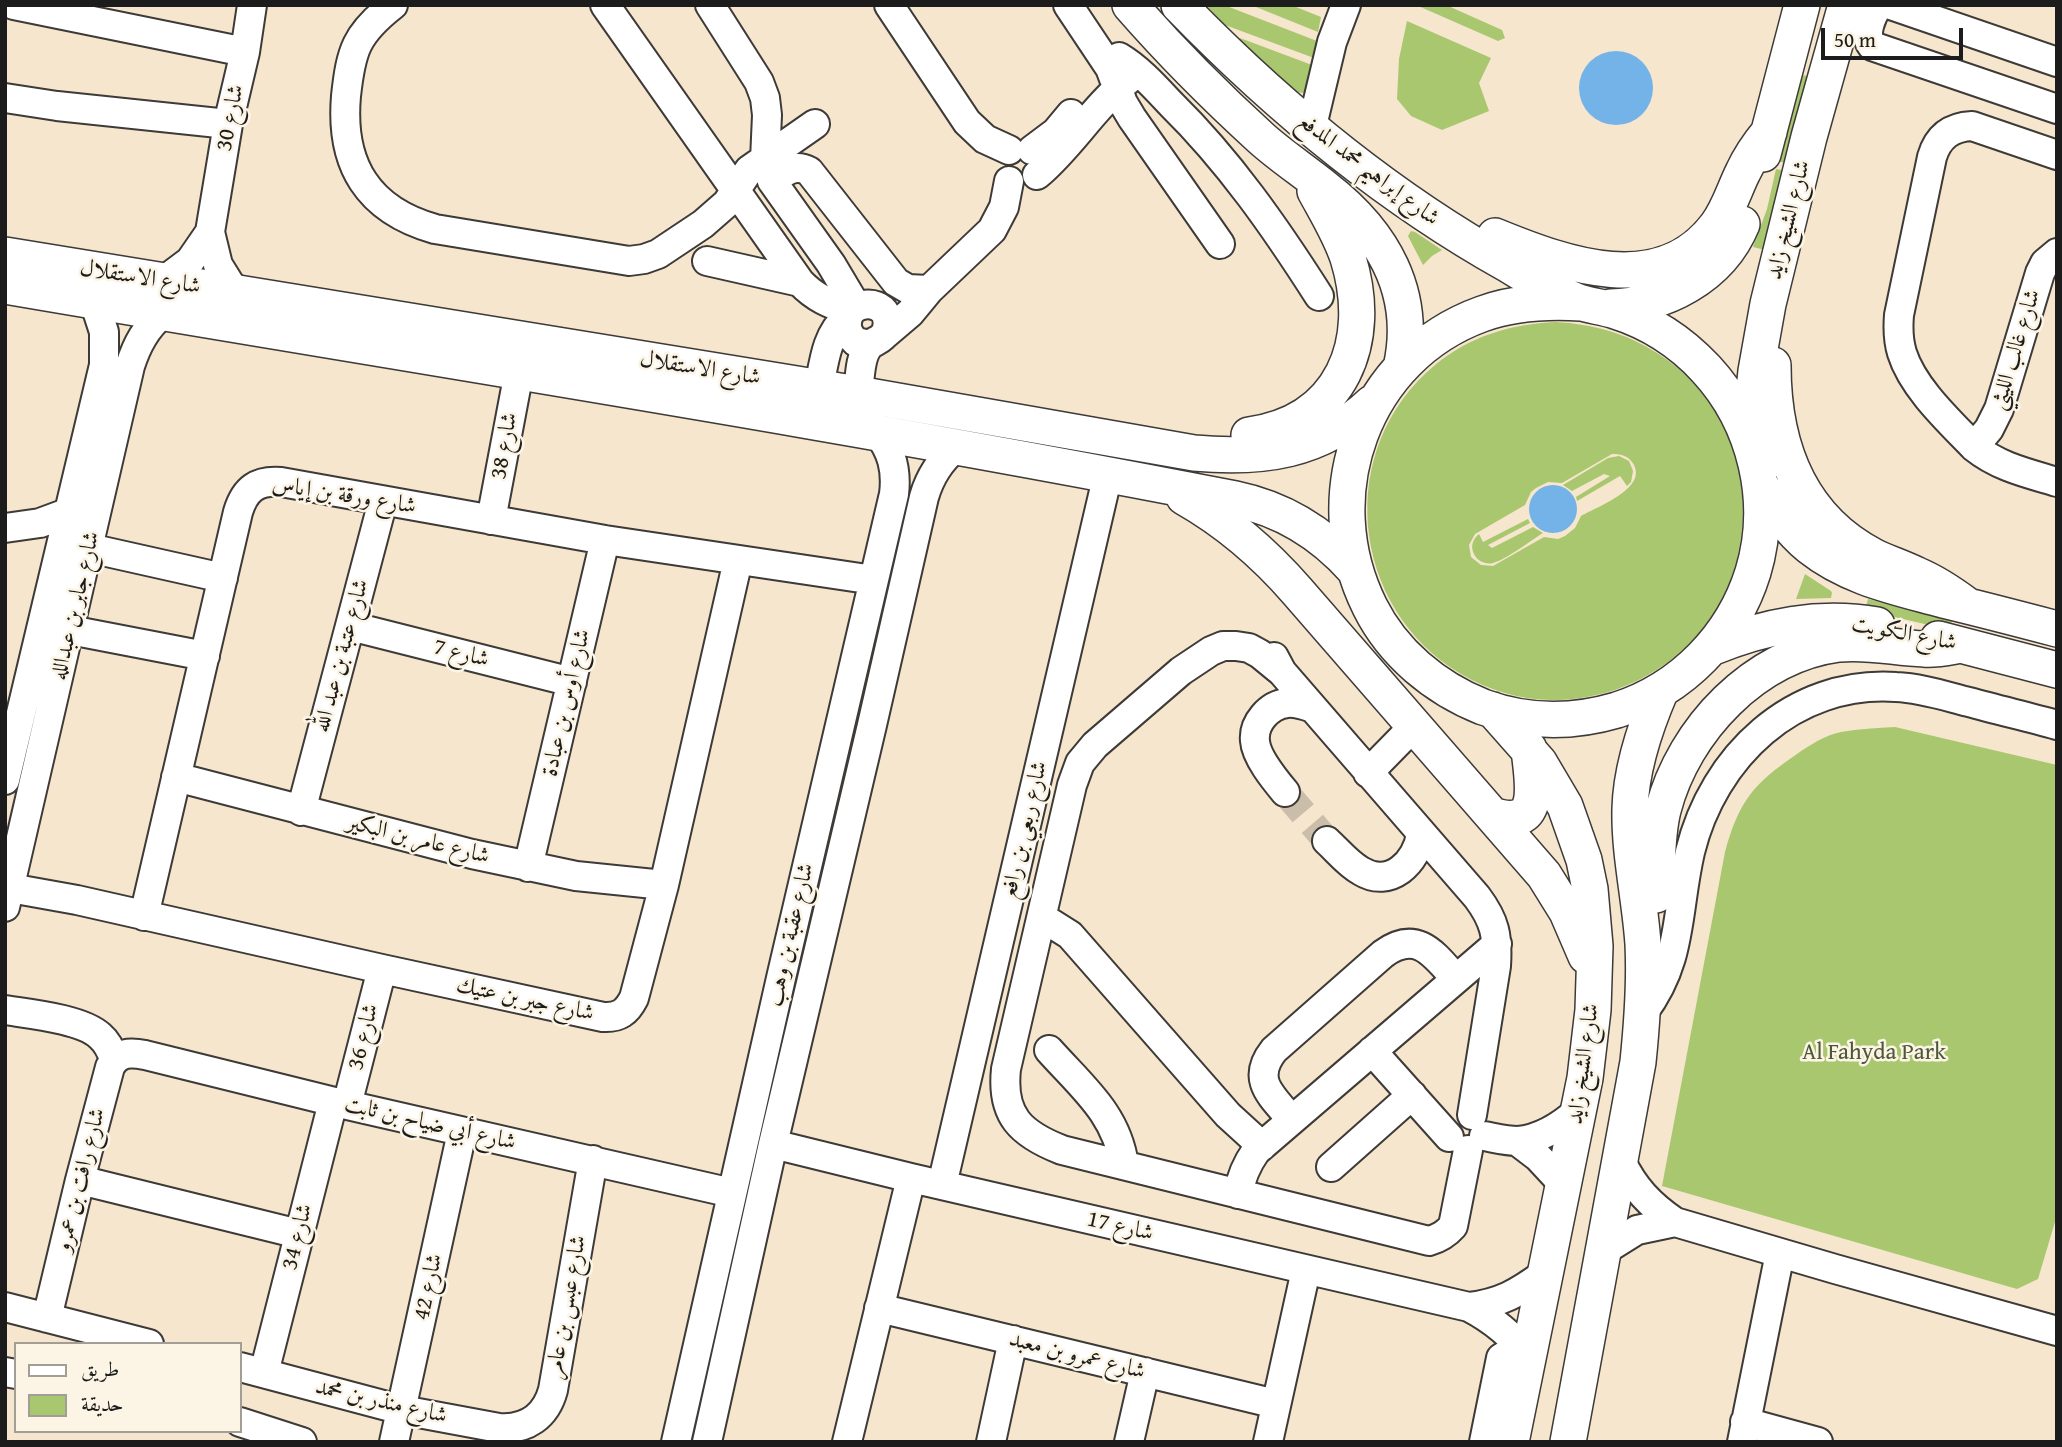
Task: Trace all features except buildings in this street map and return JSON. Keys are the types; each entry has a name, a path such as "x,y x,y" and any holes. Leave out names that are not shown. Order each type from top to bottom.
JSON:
{"main road":[{"name":"شارع إبراهيم محمد المدفع","path":"1179,5 1248,75 1364,172 1470,243 1591,305"},
{"name":"شارع الشيخ زايد","path":"1591,305 1629,307 1657,300 1682,289 1718,260 1740,229 1750,203 1802,5"},
{"name":"شارع الشيخ زايد","path":"1749,439 1761,337 1809,136 1846,5"},
{"name":"شارع إبراهيم محمد المدفع","path":"1135,11 1240,119 1272,148 1342,202 1373,236 1397,276 1403,299 1406,346 1401,368"},
{"path":"1364,172 1459,221 1532,252 1576,264 1618,271 1638,271 1676,260 1708,237 1727,209 1748,160 1769,132"},
{"path":"1144,444 1250,435 1277,429 1314,410 1343,376 1354,345 1356,323 1353,279 1340,238 1306,174"},
{"name":"شارع الاستقلال","path":"5,255 162,297 519,372 957,446 1254,503 1292,518 1318,534 1354,569"},
{"path":"1777,271 1773,337 1776,414 1786,455 1806,495 1819,513 1853,544 1881,560 1931,582 1968,606"},
{"name":"شارع الاستقلال","path":"5,286 94,301 236,294 1219,455 1269,453 1290,449 1329,434 1348,423 1380,395"},
{"path":"1556,301 1591,305 1640,320 1676,341 1720,384 1741,419 1749,439 1760,484 1761,534 1756,559 1739,606 1727,628 1688,671 1661,690 1626,707 1569,719 1531,718 1493,710 1446,689 1406,657 1389,637 1374,616 1354,569 1346,524 1348,479 1359,435 1380,395 1401,368 1439,336 1483,313 1532,302 1556,301"},
{"path":"1160,484 1211,512 1278,569 1492,814 1557,893 1577,932 1594,975"},
{"name":"شارع الكويت","path":"1760,484 1795,533 1842,568 1879,583 2057,629"},
{"name":"شارع الكويت","path":"1711,648 1768,629 1802,622 1874,624 2057,670"},
{"path":"1643,941 1655,905 1658,832 1671,786 1692,744 1723,705 1741,689 1781,663 1819,649 1853,643 1931,649 1961,645"},
{"path":"1569,1442 1638,1062 1643,1013 1643,941 1630,810 1632,785 1643,736 1661,690"},
{"name":"شارع الشيخ زايد","path":"1493,710 1529,749 1562,798 1584,860 1594,918 1591,1044 1511,1442"},
{"path":"1492,814 1512,819 1524,815 1531,806 1533,794 1529,749"}],"street":[{"path":"14,5 244,52"},
{"name":"شارع 30","path":"236,294 218,265 210,232 252,5"},
{"path":"393,5 362,33 352,54 344,119 351,158 361,179 375,197 393,212 435,229 629,261 659,254 716,214 749,170 802,168 809,171 896,282 908,289 929,290"},
{"path":"605,5 800,282 811,293 823,301 857,309 929,290"},
{"path":"710,5 759,82 765,98 769,170 831,264 857,309"},
{"path":"858,394 863,362 877,340 910,313 929,290 1022,202 1021,168 967,122 889,5"},
{"path":"1068,5 1122,71 1190,122 1237,177 1280,235 1319,296"},
{"path":"1311,130 1332,42 1346,5"},
{"path":"1879,5 1875,9 1867,34 1872,46 2057,109"},
{"path":"1891,5 2057,62"},
{"path":"1135,11 1122,71 1123,103 1220,244"},
{"path":"1021,168 1058,156 1091,116 1122,71 1175,54"},
{"path":"5,98 228,124"},
{"path":"769,170 815,124"},
{"path":"2057,155 1972,126 1950,131 1942,137 1932,157 1899,315 1898,332 1901,350 1916,382 1974,447 2008,468 2057,482"},
{"name":"شارع 30","path":"162,297 210,232"},
{"name":"شارع غالب الليثي","path":"1974,447 1989,429 1999,409 2040,273 2045,263 2057,253"},
{"path":"708,261 800,282"},
{"name":"شارع جابر بن عبدالله","path":"8,897 134,353 162,297"},
{"name":"شارع جابر بن عبدالله","path":"5,780 16,685 59,549 105,354 104,332 94,301"},
{"path":"857,309 847,331 850,337 856,342 877,340"},
{"path":"820,388 829,342 836,328 857,309"},
{"name":"شارع 38","path":"491,520 519,372"},
{"name":"شارع عقبة بن وهب","path":"676,1442 896,482 893,461 877,432"},
{"name":"شارع عقبة بن وهب","path":"707,1442 923,497 932,474 947,454 957,446"},
{"name":"شارع ربعي بن رافع","path":"942,1185 1108,474"},
{"path":"77,476 86,476 93,484 92,537 223,578"},
{"name":"شارع ورقة بن إياس","path":"144,916 242,500 248,491 258,484 281,482 605,540 874,580"},
{"name":"شارع عتبة بن عبد الله","path":"300,811 383,501"},
{"path":"5,528 40,523 67,513"},
{"path":"5,528 59,549"},
{"name":"شارع أوس بن عبادة","path":"528,867 605,540"},
{"name":"شارع جبر بن عتيك","path":"8,897 36,891 603,1017 620,1015 634,998 664,885 738,560"},
{"name":"شارع 7","path":"350,626 572,682"},
{"path":"70,630 205,656"},
{"path":"1238,631 1259,639 1282,672 1313,708 1488,911 1495,927 1496,965 1458,1177 1444,1217 1439,1223 1425,1229 1398,1232 1084,1155 1064,1156 1043,1152 1030,1148 1009,1131 1002,1119 997,1099 997,1088 1006,1069 1072,785 1080,763 1095,745 1181,671 1189,657 1207,642 1227,632 1238,631"},
{"path":"853,669 861,666 867,671 863,708 872,725"},
{"path":"1643,1013 1661,986 1672,956 1690,855 1704,809 1729,765 1746,746 1782,717 1834,694 1890,687 1935,693 2057,725"},
{"path":"1285,792 1260,755 1255,742 1256,728 1262,716 1272,707 1285,703 1313,708"},
{"path":"1368,773 1415,725"},
{"name":"شارع عامر بن البكير","path":"176,777 300,811 528,867 595,879 664,885"},
{"path":"1327,841 1359,870 1370,876 1382,876 1406,866 1414,858 1421,834"},
{"path":"1041,920 1070,935 1228,1115 1262,1146"},
{"path":"1292,1120 1265,1084 1263,1072 1266,1060 1383,954 1392,947 1415,944 1435,955 1456,979"},
{"path":"1238,1194 1247,1164 1262,1146 1497,944"},
{"name":"شارع 36","path":"340,1104 382,969"},
{"path":"5,1010 89,1028 121,1056"},
{"path":"1049,1050 1111,1121 1122,1150 1124,1165"},
{"path":"1372,1051 1418,1101 1464,1134 1517,1141 1550,1131 1565,1123 1578,1111"},
{"name":"شارع أبي ضياح بن ثابت","path":"121,1056 145,1055 340,1104 732,1193"},
{"name":"شارع رافت بن عمرو","path":"47,1318 110,1067 121,1056"},
{"path":"1331,1167 1418,1101"},
{"name":"شارع 34","path":"252,1370 340,1104"},
{"name":"شارع 42","path":"394,1442 462,1132"},
{"path":"1517,1141 1538,1157 1564,1185"},
{"name":"شارع 17","path":"773,1144 1469,1307 1501,1326 1529,1357"},
{"name":"شارع عبس بن عامر","path":"521,1434 543,1413 550,1402 593,1160"},
{"path":"1621,1161 1630,1180 1643,1196 1675,1222 1780,1253 2055,1323"},
{"path":"847,1442 911,1178"},
{"path":"80,1180 299,1234"},
{"path":"1605,1250 1637,1230 1675,1222"},
{"path":"1780,1253 1743,1432 1818,1442"},
{"path":"1268,1442 1306,1270"},
{"name":"شارع 17","path":"1469,1307 1498,1302 1514,1295 1544,1274"},
{"path":"5,1307 141,1342"},
{"name":"شارع عمرو بن معبد","path":"879,1308 1276,1404"},
{"path":"991,1442 1013,1340"},
{"path":"1484,1442 1501,1358 1514,1351 1529,1357"},
{"name":"شارع منذر بن محمد","path":"252,1370 402,1410 511,1429 521,1434"},
{"path":"1129,1442 1145,1372"},
{"path":"249,1429 302,1442"}],"green space":[{"path":"1206,5 1224,5 1317,41 1314,58 1225,25"},
{"path":"1251,5 1291,5 1321,17 1318,32"},
{"path":"1416,5 1446,5 1502,30 1505,38 1498,41"},
{"path":"1407,21 1491,58 1479,83 1489,111 1442,130 1411,116 1397,99 1399,59"},
{"path":"1240,38 1312,65 1308,89 1303,93 1296,92"},
{"path":"1799,74 1810,77 1787,163 1776,161"},
{"path":"1776,169 1786,171 1765,250 1753,247 1767,209"},
{"path":"1411,231 1442,250 1423,265 1408,236"},
{"path":"1539,323 1583,325 1621,335 1657,353 1693,383 1720,420 1736,461 1743,505 1739,549 1726,591 1702,630 1668,662 1642,678 1616,690 1572,699 1532,699 1495,690 1461,674 1424,645 1395,610 1377,569 1368,526 1369,482 1381,439 1403,399 1435,365 1462,346 1492,333","holes":["1612,454 1626,456 1632,462 1636,471 1634,480 1620,495 1581,516 1575,528 1565,536 1558,539 1544,537 1493,566 1481,565 1471,557 1469,545 1475,534 1525,505 1536,488 1548,482 1562,483"]},
{"path":"1619,456 1629,461 1633,471 1631,482 1627,486 1620,476 1577,501 1576,497 1610,476 1604,474 1572,491 1563,485 1608,458"},
{"path":"1528,519 1530,523 1488,545 1492,548 1533,527 1543,533 1499,561 1485,563 1475,556 1472,545 1479,534 1483,542"},
{"path":"1805,574 1831,591 1831,598 1796,599"},
{"path":"1868,599 1952,620 1950,630 1865,610"},
{"name":"Al Fahyda Park","path":"1895,727 2057,765 2057,1215 2038,1279 2017,1289 1662,1186 1725,852 1742,806 1769,775 1829,735 1861,729"}],"water":[{"path":"1609,51 1623,51 1637,57 1647,67 1653,88 1647,109 1637,119 1623,125 1609,125 1595,119 1585,109 1579,95 1579,81 1585,67 1595,57"},
{"path":"1553,485 1570,492 1577,509 1570,526 1553,533 1536,526 1529,509 1536,492"}],"tunnel":[{"path":"1285,792 1327,841"}]}
